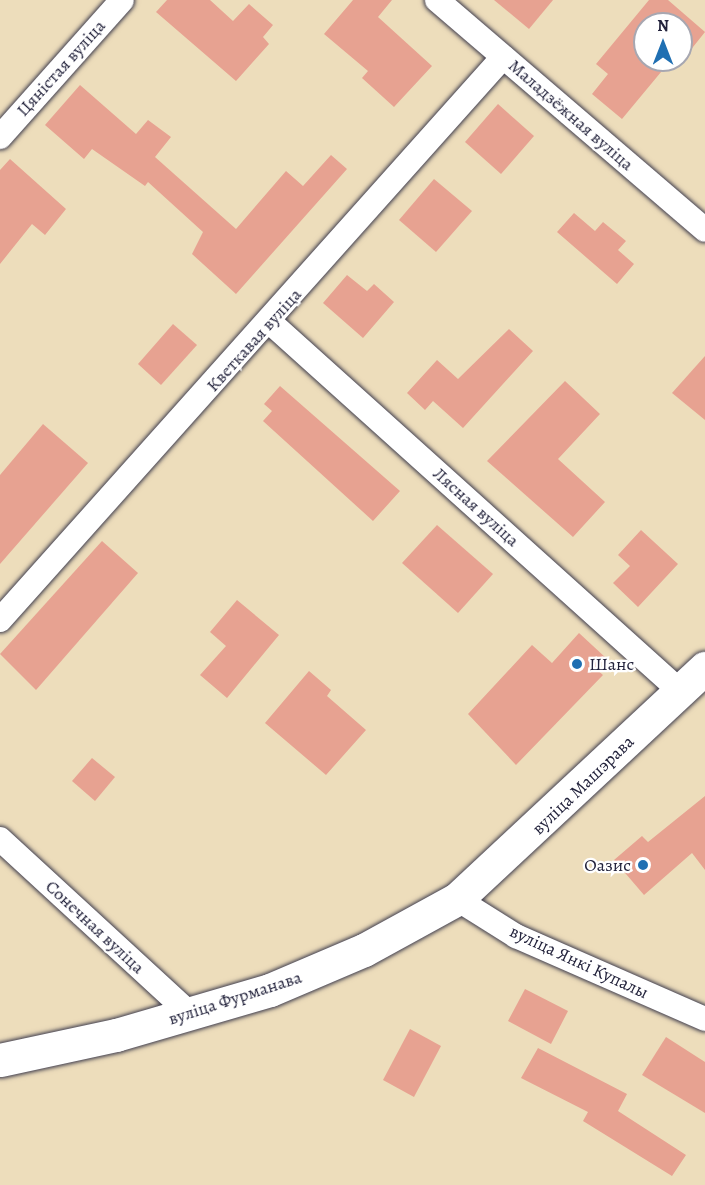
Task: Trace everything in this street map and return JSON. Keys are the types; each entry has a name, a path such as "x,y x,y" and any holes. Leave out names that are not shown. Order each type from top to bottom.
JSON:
{"main road":[{"name":"вуліца Машэрава","path":"457,899 705,668"},
{"name":"вуліца Фурманава","path":"0,1060 190,1014 270,990 364,950 457,899"}],"street":[{"name":"Цяністая вуліца","path":"0,137 122,0"},
{"name":"Маладзёжная вуліца","path":"437,0 705,230"},
{"name":"Кветкавая вуліца","path":"0,620 271,323 503,57"},
{"name":"Лясная вуліца","path":"271,323 680,691"},
{"name":"Сонечная вуліца","path":"0,839 190,1014"},
{"name":"вуліца Янкі Купалы","path":"457,899 516,936 705,1019"}],"building":[{"path":"167,0 210,0 233,21 249,4 273,25 263,37 269,44 236,81 156,12"},
{"path":"353,0 392,0 378,17 432,66 394,107 362,78 368,71 324,34"},
{"path":"494,0 553,0 529,29"},
{"path":"649,0 668,0 682,12 639,12"},
{"path":"633,19 633,72 661,72 622,119 592,94 608,74 596,64"},
{"path":"693,22 705,32 693,47"},
{"path":"80,85 136,134 148,120 171,137 155,157 236,229 286,171 303,186 331,155 347,169 236,294 192,254 203,232 148,182 145,186 92,149 84,159 45,125"},
{"path":"498,104 534,136 501,174 465,142"},
{"path":"10,159 66,209 45,235 32,224 0,264 0,170"},
{"path":"434,179 472,211 436,252 399,220"},
{"path":"574,213 595,231 603,222 626,241 618,250 634,264 617,284 557,232"},
{"path":"347,275 367,291 374,284 394,302 363,338 323,303"},
{"path":"173,324 197,345 161,385 138,364"},
{"path":"509,329 533,351 463,428 433,401 425,410 407,393 437,360 458,379"},
{"path":"705,356 705,420 672,393"},
{"path":"565,381 600,414 558,459 605,502 573,537 487,461"},
{"path":"280,386 400,491 373,521 263,421 272,411 264,404"},
{"path":"43,424 88,463 0,564 0,475"},
{"path":"437,525 493,574 458,613 402,563"},
{"path":"641,530 678,564 638,607 613,583 630,566 618,555"},
{"path":"102,541 138,573 36,690 0,654"},
{"path":"237,600 279,635 227,698 200,675 226,646 210,632"},
{"path":"579,633 606,658 596,669 603,675 516,765 468,714 532,645 552,663"},
{"path":"309,671 331,690 327,696 366,730 326,775 265,723"},
{"path":"92,758 115,777 95,801 72,781"},
{"path":"705,796 705,870 692,853 644,895 614,860 642,836 648,842"},
{"path":"525,989 568,1011 551,1044 508,1021"},
{"path":"410,1029 441,1046 414,1097 383,1080"},
{"path":"666,1037 705,1062 705,1113 642,1075"},
{"path":"538,1048 627,1094 618,1111 686,1155 672,1176 583,1121 588,1112 521,1078"}],"place":[{"name":"Шанс","path":"577,664"},
{"name":"Оазис","path":"643,865"}]}
